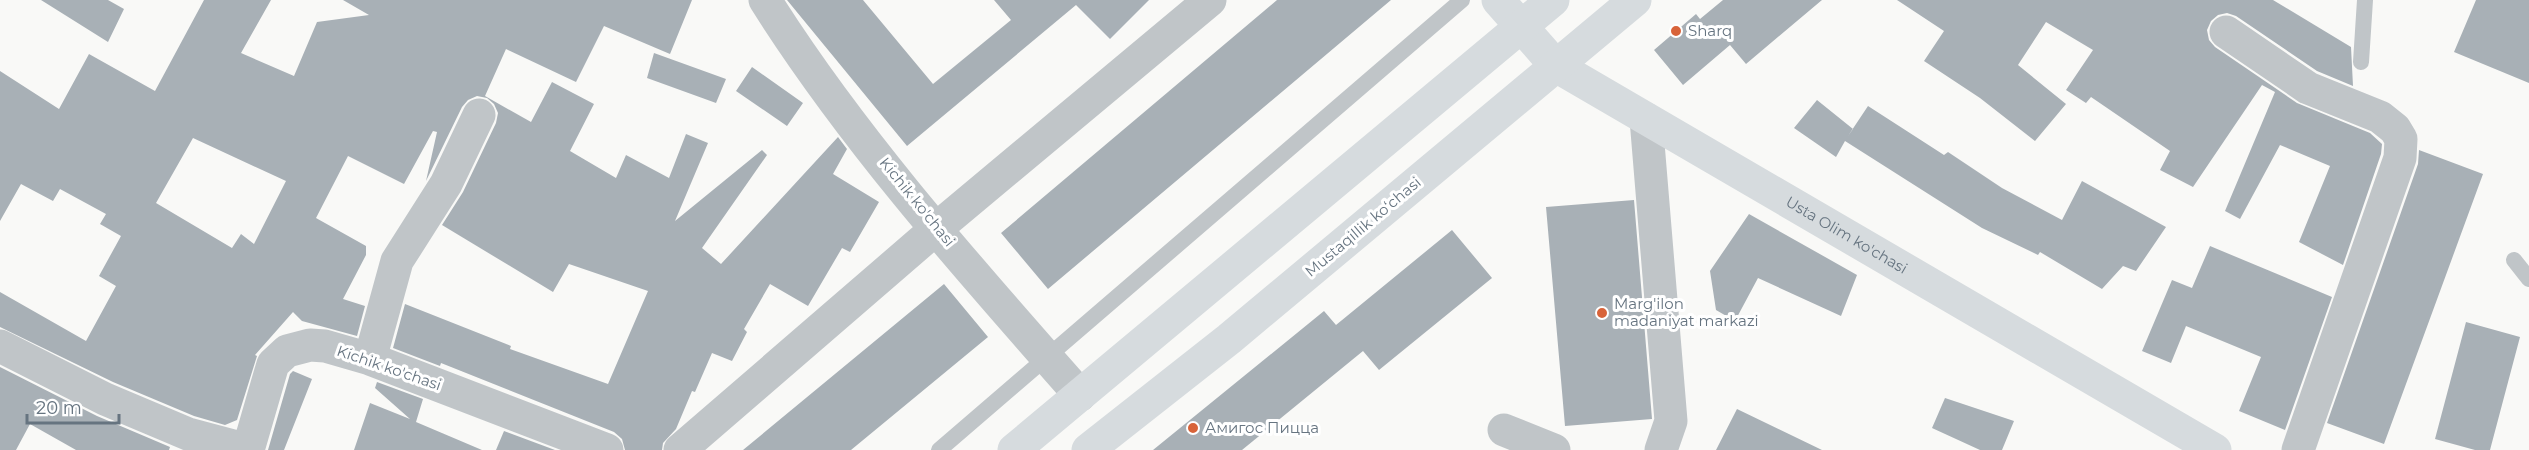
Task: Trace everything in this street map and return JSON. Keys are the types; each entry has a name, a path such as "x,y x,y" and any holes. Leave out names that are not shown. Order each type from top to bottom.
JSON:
{"main road":[{"name":"Usta Olim ko'chasi","path":"1498,0 1556,66 2214,450"},
{"path":"1014,450 1554,0"},
{"name":"Mustaqillik koʻchasi","path":"1092,449 1228,339 1635,0"}],"street":[{"name":"Kichik ko'chasi","path":"765,0 793,44 842,111 937,228 1080,395"},
{"path":"680,450 937,228 1210,0"},
{"path":"2226,32 2308,88 2380,117 2395,129 2401,139 2400,158 2298,450"},
{"path":"370,359 397,261 446,184 479,115"},
{"path":"1646,119 1671,421 1661,450"},
{"name":"Kichik ko'chasi","path":"0,346 105,399 188,434 248,450 268,372 279,356 297,347 310,345 325,346 370,359 607,450"},
{"path":"1504,430 1554,450"}],"lane":[{"path":"939,450 1462,0"},
{"path":"2361,62 2366,0"},
{"path":"2514,260 2529,279"}],"building":[{"path":"41,0 108,0 124,9 108,42"},
{"path":"204,0 271,0 241,53 294,76 317,22 369,15 343,0 692,0 670,54 604,26 576,82 506,49 485,96 531,122 552,82 594,104 570,151 616,178 626,155 669,178 686,134 708,143 675,221 762,150 767,155 702,248 721,264 838,137 847,149 833,174 879,202 850,252 842,248 808,306 770,284 744,329 747,332 732,361 712,353 695,392 692,391 676,429 663,443 662,450 625,450 622,439 614,432 441,363 440,366 393,348 405,304 511,346 510,349 608,384 648,291 569,264 553,292 442,225 463,192 496,123 498,113 494,104 487,98 477,96 468,100 462,107 426,181 437,132 433,131 404,184 348,156 316,218 366,246 366,255 343,299 365,306 357,336 302,321 293,312 255,355 257,356 237,420 225,425 194,416 113,382 0,327 0,292 86,341 116,286 99,276 121,236 100,224 106,214 60,189 53,201 21,184 0,221 0,71 59,109 89,54 155,91","holes":["193,138 286,181 254,244 241,234 232,248 156,203"]},
{"path":"787,0 863,0 933,84 1011,20 994,0 1149,0 1110,39 1076,5 907,146"},
{"path":"1277,0 1391,0 1048,289 1001,233"},
{"path":"1723,0 1822,0 1746,64 1730,45 1683,85 1654,50 1696,14 1700,19"},
{"path":"1897,0 2273,0 2351,47 2353,86 2317,71 2236,16 2227,13 2218,15 2211,21 2207,30 2209,40 2215,47 2297,103 2370,133 2382,144 2381,154 2343,265 2299,242 2330,166 2280,145 2240,219 2225,211 2275,92 2262,85 2193,187 2160,170 2170,151 2091,97 2086,103 2066,90 2093,50 2046,22 2018,65 2066,104 2035,141 1980,98 1924,61 1944,31"},
{"path":"2476,0 2529,0 2529,83 2454,52"},
{"path":"654,53 726,79 716,103 647,78"},
{"path":"752,67 803,103 787,126 736,91"},
{"path":"1817,100 1853,129 1868,106 1944,155 1948,152 2002,188 2062,220 2082,181 2166,227 2136,271 2123,266 2102,289 2040,252 2038,255 1982,228 1845,141 1836,157 1794,128"},
{"path":"2419,150 2483,174 2384,444 2327,423 2418,164"},
{"name":"Marg'ilon madaniyat markazi","path":"1634,200 1652,419 1565,426 1546,207"},
{"path":"1749,214 1857,275 1841,316 1758,278 1735,321 1716,310 1710,271"},
{"path":"1452,230 1492,278 1379,370 1363,351 1242,450 1153,450 1324,311 1336,325"},
{"path":"2210,246 2332,297 2285,430 2239,411 2261,357 2186,326 2171,363 2142,351 2172,280 2192,288"},
{"path":"944,284 988,337 851,450 743,450"},
{"path":"2466,322 2520,337 2490,450 2475,450 2435,439"},
{"path":"0,367 97,416 170,447 169,450 76,450 30,424 16,450 0,450"},
{"path":"293,371 312,379 284,450 268,450 290,374"},
{"path":"377,382 423,399 416,422 482,450 354,450 370,403 410,419 375,388"},
{"path":"1945,398 2014,421 2002,450 1980,450 1932,428"},
{"path":"1737,409 1822,450 1716,450"},
{"path":"504,431 555,450 496,450"}],"place":[{"name":"Sharq","path":"1676,31"},
{"name":"Marg'ilon madaniyat markazi","path":"1602,313"},
{"name":"Амигос Пицца","path":"1193,428"}]}
